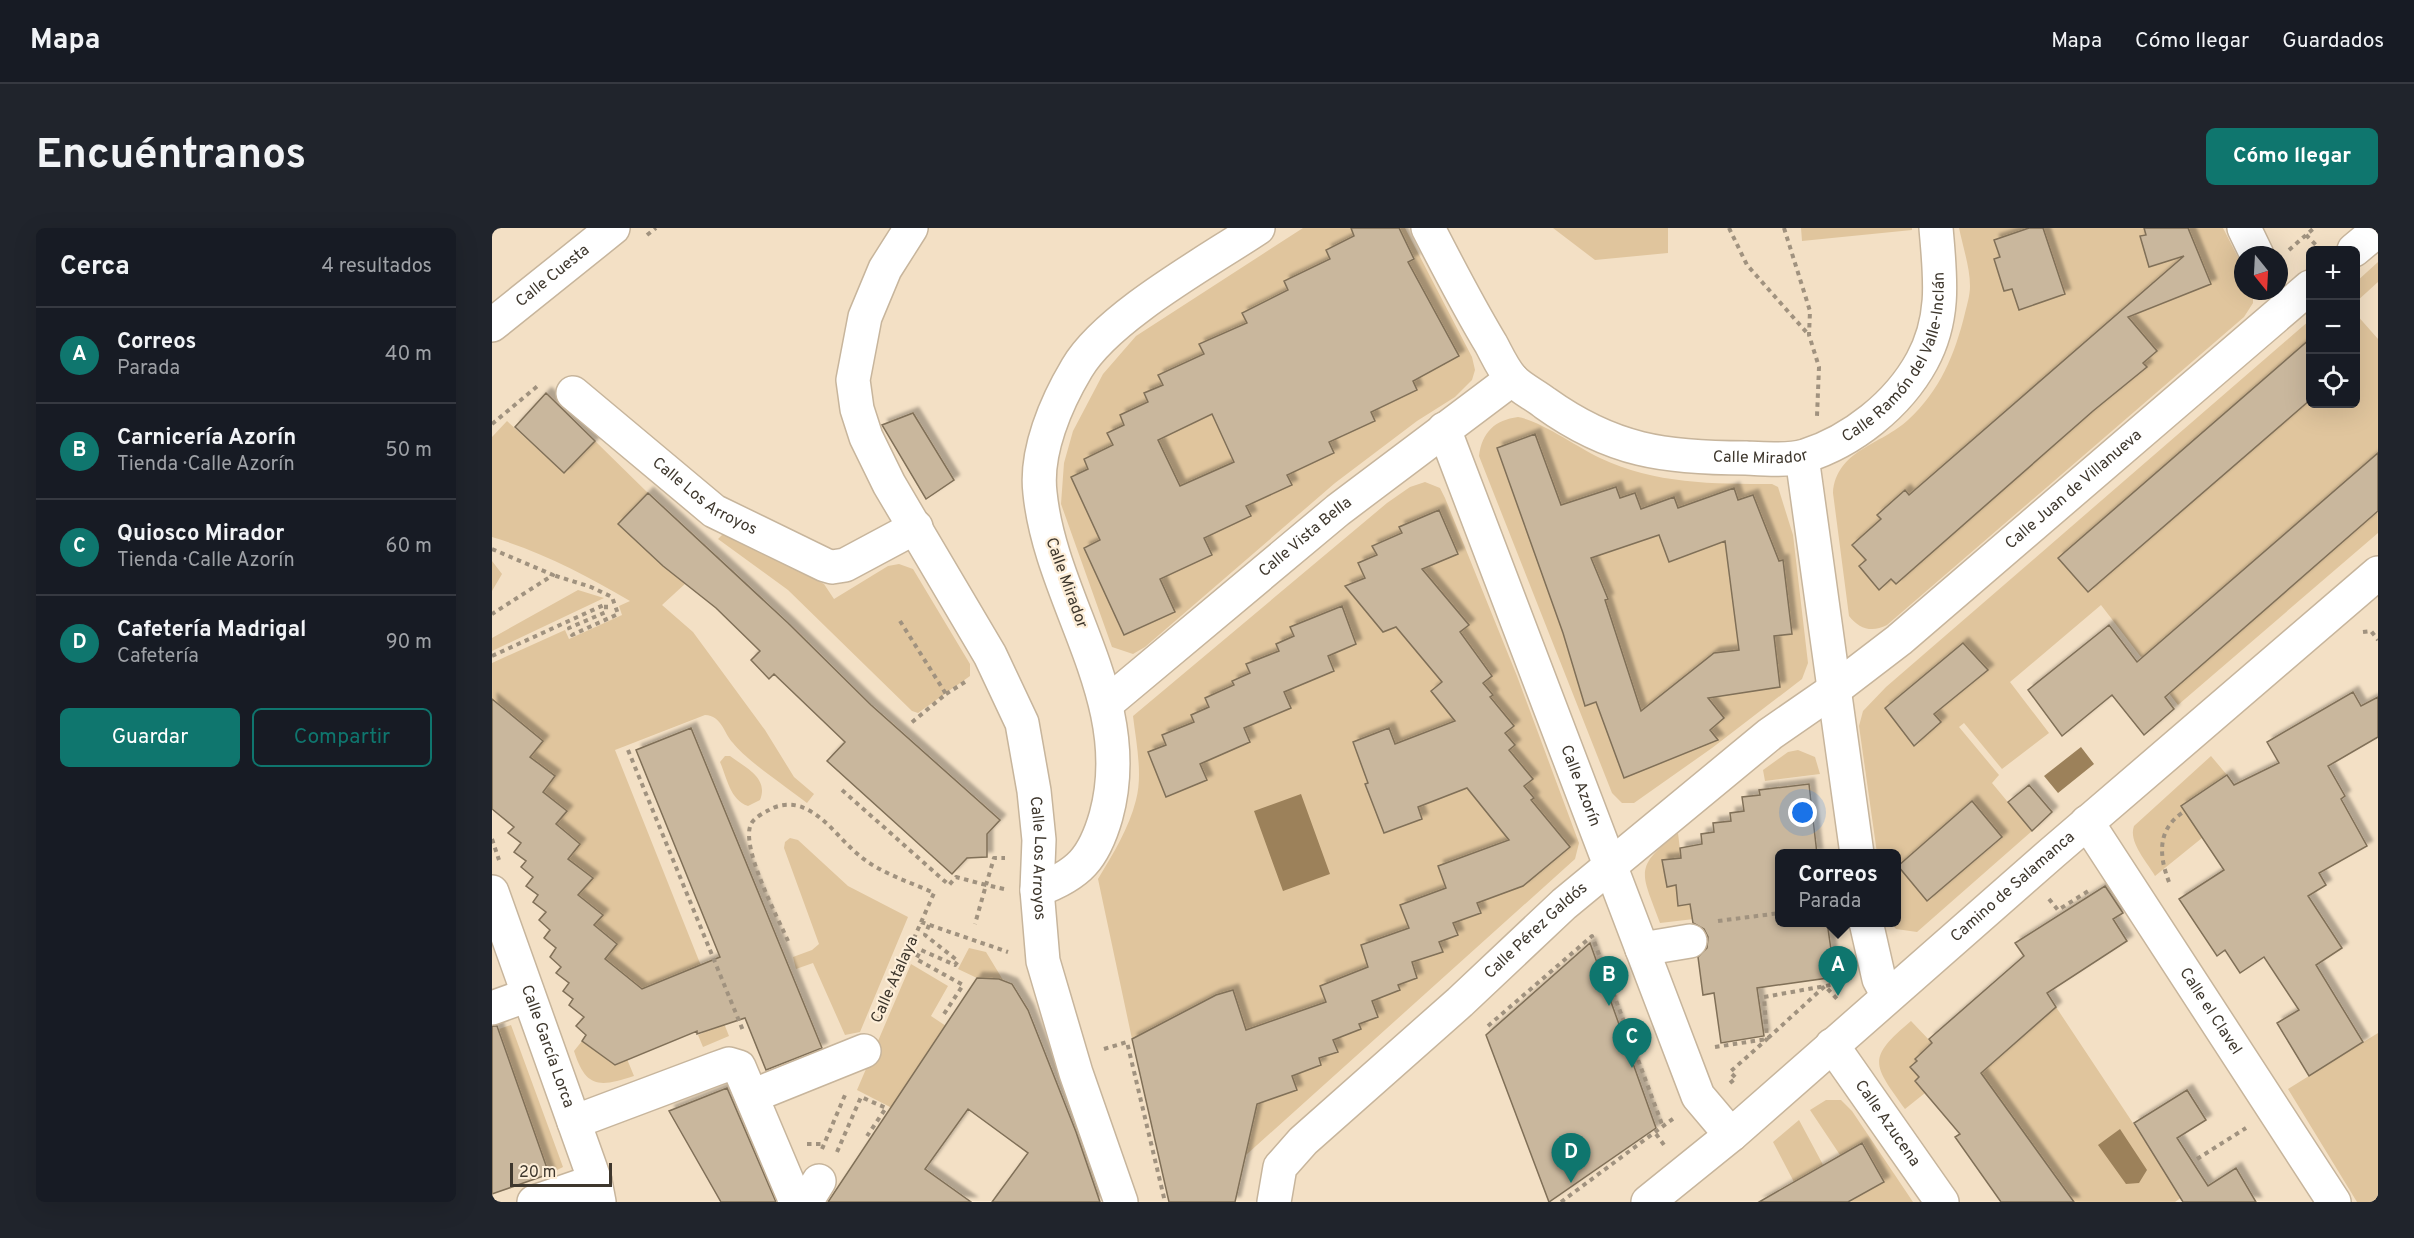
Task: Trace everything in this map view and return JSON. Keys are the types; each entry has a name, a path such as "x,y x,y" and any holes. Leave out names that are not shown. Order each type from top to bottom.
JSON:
{"street":[{"name":"Calle Cuesta","path":"492,326 613,228"},
{"name":"Calle Los Arroyos","path":"911,228 885,269 865,317 853,380 857,409 866,437 889,484 990,655 1022,723 1034,790 1039,840 1037,890 1043,961 1057,1016 1121,1202"},
{"name":"Calle Mirador","path":"1037,890 1064,880 1086,861 1098,842 1112,795 1113,761 1106,704 1092,653 1048,539 1039,490 1043,451 1054,416 1077,367 1112,327 1258,228"},
{"name":"Calle Mirador","path":"1428,228 1475,317 1512,379 1563,416 1630,448 1687,458 1812,453 1835,689 1856,849"},
{"name":"Calle Ramón del Valle-Inclán","path":"1812,453 1881,414 1922,361 1935,330 1942,296 1936,228"},
{"path":"2244,228 2261,246"},
{"path":"2359,246 2378,230"},
{"name":"Calle Juan de Villanueva","path":"1835,689 1899,640 2293,294"},
{"name":"Calle Vista Bella","path":"1106,704 1338,510 1512,379"},
{"name":"Calle Los Arroyos","path":"573,393 714,511 825,565 832,567 844,565 916,528"},
{"name":"Calle Azorín","path":"1444,429 1698,1096 1731,1135"},
{"name":"Camino de Salamanca","path":"1648,1202 1731,1135 2087,822 2375,585"},
{"name":"Calle Pérez Galdós","path":"1274,1202 1280,1167 1303,1141 1609,866 1770,734 1835,689"},
{"name":"Calle el Clavel","path":"2087,822 2334,1202"},
{"name":"Calle García Lorca","path":"497,881 528,995 598,1195"},
{"path":"1867,927 1879,979 1888,996"},
{"path":"1642,949 1690,941"},
{"path":"492,1008 528,995"},
{"name":"Calle Azucena","path":"1832,1045 1942,1202"},
{"path":"752,1096 864,1051"},
{"path":"574,1122 729,1064 739,1067 752,1096 807,1195"},
{"path":"534,1202 598,1195"}],"path":[{"path":"1729,228 1747,265 1809,335"},
{"path":"1784,228 1810,312 1809,335 1819,367 1812,453"},
{"path":"2286,246 2314,228"},
{"path":"2306,235 2317,246"},
{"path":"492,549 612,597 618,614 572,635 569,628 606,612 606,604 492,656"},
{"path":"492,614 553,575"},
{"path":"900,621 946,694 911,723"},
{"path":"628,750 746,1038"},
{"path":"842,790 949,885 956,877 986,885 975,924"},
{"name":"Calle Atalaya","path":"788,941 760,876 749,835 751,824 770,809 787,804 803,807 822,819 860,857 934,893 834,1120"},
{"path":"2170,882 2161,852 2165,830 2182,813"},
{"path":"492,838 497,881"},
{"path":"2046,896 2058,910"},
{"name":"Calle Atalaya","path":"929,925 925,935 958,961 955,966 921,950 916,959 963,985 942,1017"},
{"path":"1482,1032 1592,936 1663,1127"},
{"path":"1767,1040 1764,997 1842,983 1841,974"},
{"path":"1826,986 1842,1005"},
{"path":"1722,1082 1728,1085 1736,1078 1730,1072 1826,986"},
{"path":"1710,1042 1712,1047 1767,1040"},
{"path":"1100,1050 1127,1042 1165,1202"},
{"path":"807,1195 829,1169 861,1097 886,1108 867,1136"},
{"path":"2197,1159 2253,1124"},
{"path":"1561,1202 1656,1134"}],"shaded area":[{"path":"1303,228 1405,228 1472,357 1475,370 1472,380 1455,397 1417,421 1335,483 1145,647 1133,654 1112,647 1061,504 1064,463 1073,431 1103,374 1136,336"},
{"path":"1553,228 1668,228 1668,253 1595,260"},
{"path":"1801,228 1912,228 1912,230 1802,241"},
{"path":"1959,228 2223,228 2234,249 2234,300 2253,300 2253,303 2244,317 1887,625 1876,629 1861,627 1849,616 1833,493 1836,479 1842,467 1851,458 1897,429 1929,397 1945,371 1961,328 1970,289 1968,265"},
{"path":"2378,262 2378,282 2360,298 2360,278"},
{"path":"2360,319 2378,339 2378,453 2337,489 2366,522 2378,512 2378,533 2178,705 2101,605 2010,682 2049,733 2002,769 1964,723 1959,727 1999,775 1992,783 2032,831 1917,932 1896,929 1894,927 1901,927 1901,870 1927,901 2002,838 1972,801 1901,863 1901,849 1876,849 1859,726 1863,711 1886,687 2306,323 2306,344 2252,391 2281,425 2306,403 2306,408 2360,408","holes":["2314,509 2343,542 2270,606 2241,572","2217,592 2247,626 2215,653 2154,647"]},
{"path":"1518,417 1548,429 1600,458 1642,473 1706,483 1772,484 1778,487 1793,535 1808,663 1802,679 1712,748 1634,803 1622,803 1612,793 1479,456 1483,440 1496,424"},
{"path":"507,421 564,473 595,441 648,493 618,524 663,566 686,583 662,605 693,632 765,730 794,777 814,794 807,803 768,774 740,750 719,721 711,716 705,715 615,750 729,1036 703,1047 698,1035 709,1030 684,971 657,983 624,1004 605,959 617,944 594,925 602,914 578,895 592,878 568,859 556,824 566,811 543,792 555,776 530,757 492,703 492,663 565,630 569,639 622,615 619,606 630,601 563,565 492,537 492,437"},
{"path":"1425,482 1440,488 1445,498 1517,676 1579,843 1575,859 1246,1155 1254,1119 1250,1114 1242,1017 1233,990 1215,995 1132,1039 1098,879 1125,831 1136,800 1139,769 1133,716 1387,503 1410,487"},
{"path":"723,534 732,535 824,584 834,599 888,566 899,564 913,569 970,664 970,676 918,713 912,711 788,590 718,539"},
{"path":"492,561 502,574 492,591"},
{"path":"578,590 604,598 492,651 492,638"},
{"path":"2081,747 2094,764 2058,793 2044,776"},
{"path":"1798,750 1815,757 1820,774 1765,781 1763,770 1788,752"},
{"path":"725,756 730,756 743,765 759,780 762,792 760,800 748,806 733,794 720,762"},
{"path":"2211,756 2227,775 2182,805 2202,838 2155,876 2136,845 2134,826"},
{"path":"1301,794 1330,874 1283,891 1254,811"},
{"path":"1678,833 1681,858 1665,874 1666,886 1676,885 1678,905 1709,902 1711,917 1660,923 1649,893 1645,872 1653,855"},
{"path":"790,838 798,840 848,886 908,917 860,1032 845,1035 813,963 796,969 793,957 812,950 819,944 784,848 785,842"},
{"path":"969,948 986,952 1003,980 977,978 958,969"},
{"path":"911,964 948,986 931,1016 946,1026 892,1108 857,1090"},
{"path":"2056,1007 2182,1197 2175,1202 2074,1202 2003,1103 1967,1083"},
{"path":"1911,1021 1932,1043 1910,1067 1919,1077 1915,1082 1925,1093 1905,1109 1886,1082 1879,1062 1887,1044"},
{"path":"511,1025 563,1167 549,1174 531,1123 492,1086 515,1077 499,1029"},
{"path":"2378,1033 2378,1202 2357,1202 2288,1089"},
{"path":"582,1041 615,1064 627,1059 634,1076 603,1083 589,1079 574,1051"},
{"path":"1826,1100 1841,1100 1852,1111 1913,1202 1848,1202 1884,1182 1863,1143 1840,1155 1810,1110"},
{"path":"1799,1120 1843,1202 1794,1182 1773,1142"},
{"path":"2120,1129 2147,1170 2139,1183 2126,1184 2098,1145"}],"building":[{"path":"1351,228 1399,228 1414,259 1408,262 1459,356 1413,381 1417,390 1371,412 1375,421 1329,442 1334,453 1287,475 1292,485 1246,506 1251,516 1204,538 1212,555 1160,579 1175,612 1124,635 1084,548 1100,540 1071,477 1088,469 1084,459 1113,445 1107,433 1124,425 1120,415 1148,402 1144,393 1163,385 1158,375 1204,354 1199,344 1247,323 1242,313 1288,290 1284,281 1330,259 1326,250 1354,236","holes":["1212,414 1234,462 1180,486 1158,440"]},
{"path":"2029,228 2043,228 2065,294 2019,310 2012,289 2004,291 1994,259 2000,257 1994,240"},
{"path":"2144,228 2188,228 2211,284 2128,317 2157,351 2143,363 2147,367 2093,411 1896,584 1891,579 1879,590 1859,566 1866,560 1852,545 1881,519 1877,515 1905,490 1909,495 2184,256 2149,267 2140,236 2146,235"},
{"path":"2306,342 2306,403 2088,592 2058,558"},
{"path":"546,393 595,441 564,473 515,427"},
{"path":"913,413 954,480 926,499 882,425"},
{"path":"1535,434 1561,505 1616,487 1620,498 1635,493 1641,509 1674,497 1678,508 1734,488 1738,500 1753,495 1779,561 1783,560 1792,634 1774,636 1780,687 1708,698 1724,718 1710,730 1718,740 1624,778 1596,702 1585,706 1563,633 1497,448","holes":["1659,535 1669,562 1725,541 1739,650 1714,653 1641,711 1605,600 1608,599 1591,558"]},
{"path":"2378,453 2378,511 2165,697 2174,709 2144,735 2112,695 2062,736 2028,690 2109,625 2137,662"},
{"path":"648,493 788,623 871,705 1000,820 987,834 987,857 967,858 952,874 827,761 845,742 774,674 769,679 751,660 760,651 716,608 663,566 618,524"},
{"path":"1439,510 1458,554 1422,569 1469,625 1460,632 1492,676 1483,683 1493,695 1490,697 1514,726 1505,733 1515,745 1509,750 1533,779 1524,786 1534,798 1531,800 1570,847 1523,886 1477,903 1481,913 1453,923 1458,935 1439,942 1443,952 1412,962 1417,978 1398,985 1400,990 1372,1001 1378,1017 1359,1024 1361,1029 1333,1040 1338,1052 1319,1058 1321,1065 1292,1076 1297,1090 1257,1104 1235,1202 1169,1202 1132,1039 1216,995 1233,990 1246,1030 1326,1002 1320,986 1368,967 1361,945 1409,928 1400,905 1446,888 1438,866 1509,840 1467,788 1418,807 1422,819 1384,833 1365,784 1368,783 1353,742 1389,728 1395,744 1455,721 1431,691 1442,682 1396,627 1383,632 1345,586 1365,578 1358,563 1377,555 1372,546 1402,533 1399,527"},
{"path":"1342,606 1356,644 1328,656 1334,671 1284,692 1291,708 1244,728 1250,742 1200,764 1207,780 1166,797 1148,752 1166,745 1162,735 1194,722 1191,715 1209,707 1205,698 1234,685 1232,681 1250,673 1246,664 1279,651 1276,644 1294,636 1290,627"},
{"path":"1963,643 1988,670 1934,714 1941,722 1914,746 1885,708"},
{"path":"2353,692 2361,706 2378,697 2378,737 2328,766 2345,796 2341,799 2367,846 2319,873 2326,885 2308,896 2342,948 2316,965 2363,1042 2309,1076 2277,1023 2299,1010 2264,957 2240,973 2225,950 2217,956 2179,899 2224,870 2181,806 2227,775 2234,785 2279,763 2267,742"},
{"path":"492,699 543,741 530,757 555,776 543,792 567,811 556,824 580,844 568,859 593,878 578,895 603,915 594,925 617,944 605,959 642,989 720,957 636,750 691,728 822,1048 766,1070 745,1018 697,1034 697,1031 615,1065 582,1041 586,1035 576,1026 584,1017 569,1005 573,999 563,991 569,983 556,973 561,967 550,957 556,948 544,938 550,930 539,920 546,912 533,902 538,895 526,886 533,877 521,867 526,861 514,852 521,843 508,833 514,827 492,809"},
{"path":"1809,784 1816,849 1775,849 1775,927 1828,927 1835,977 1757,988 1764,1036 1721,1043 1714,993 1703,995 1698,957 1707,948 1708,937 1704,929 1693,923 1690,904 1678,906 1676,885 1667,887 1662,860 1681,858 1680,848 1702,844 1701,834 1714,832 1713,823 1731,821 1730,813 1744,811 1742,797 1760,795 1759,790"},
{"path":"2029,785 2052,812 2032,831 2008,802"},
{"path":"1972,801 2002,837 1927,901 1901,870 1901,863"},
{"path":"2105,886 2123,913 2113,919 2127,941 2047,993 2056,1007 1981,1073 2074,1202 2001,1202 1955,1137 1960,1134 1915,1081 1919,1077 1910,1067 1932,1043 1929,1039 2024,956 2015,943"},
{"path":"1590,943 1656,1128 1549,1202 1486,1035"},
{"path":"977,978 999,979 1012,984 1028,1010 1076,1132 1100,1202 992,1202 1028,1153 968,1109 925,1169 971,1202 828,1202"},
{"path":"492,1026 497,1026 549,1174 492,1194"},
{"path":"727,1088 776,1202 721,1202 669,1111"},
{"path":"2187,1090 2206,1120 2177,1138 2208,1186 2236,1168 2256,1202 2183,1202 2134,1123"},
{"path":"1862,1143 1884,1182 1848,1202 1759,1202"}],"place":[{"name":"Correos","path":"1838,996"},
{"name":"Carnicería Azorín","path":"1609,1006"},
{"name":"Quiosco Mirador","path":"1632,1068"},
{"name":"Cafetería Madrigal","path":"1571,1183"}]}
